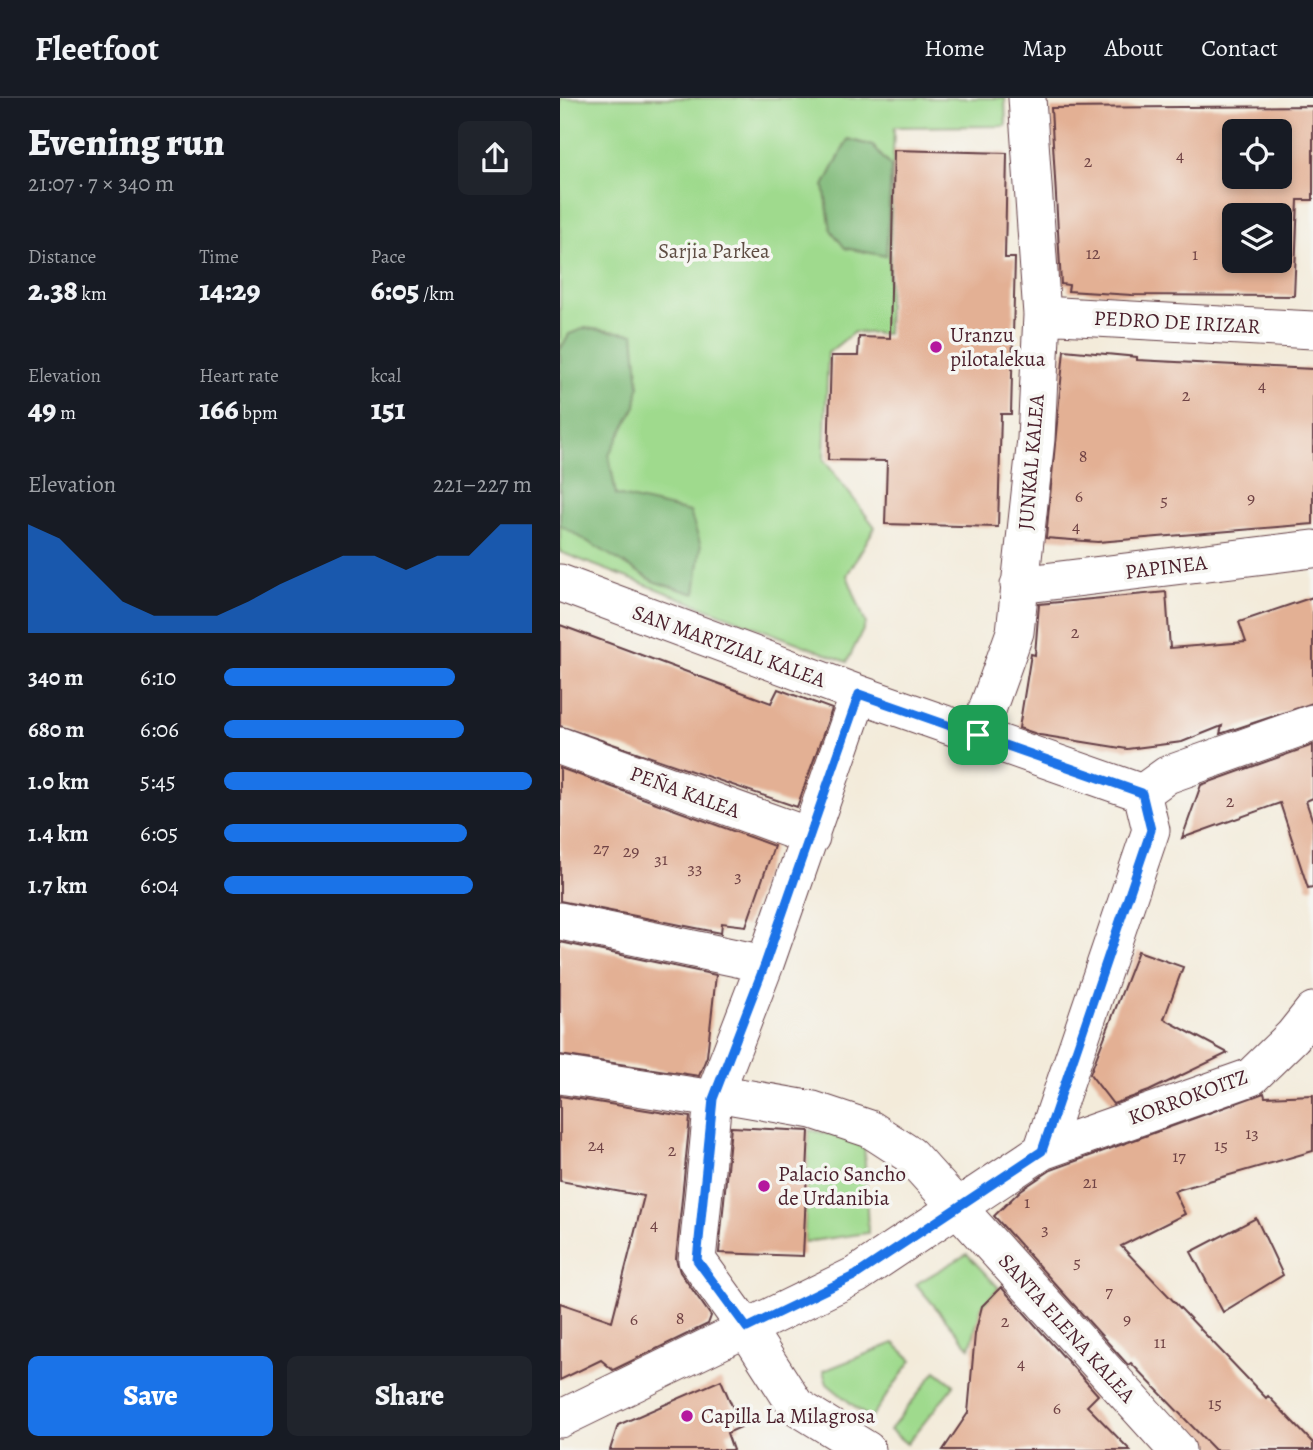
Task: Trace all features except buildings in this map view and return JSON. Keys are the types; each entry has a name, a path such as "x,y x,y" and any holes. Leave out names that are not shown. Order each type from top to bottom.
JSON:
{"street":[{"name":"JUNKAL KALEA","path":"978,735 1015,632 1036,439 1042,315 1027,98"},
{"name":"PEDRO DE IRIZAR","path":"1042,315 1313,330"},
{"name":"PAPINEA","path":"1019,585 1313,549"},
{"name":"SAN MARTZIAL KALEA","path":"560,583 859,694 1142,793"},
{"path":"859,694 811,837 715,1096 697,1260 755,1341 796,1406 867,1450"},
{"path":"1042,1151 1151,830 1142,793 1167,775 1313,723"},
{"name":"PEÑA KALEA","path":"560,746 811,837"},
{"path":"560,921 765,964"},
{"name":"KORROKOITZ","path":"560,1419 755,1341 1042,1151 1251,1076 1293,1036 1313,1011"},
{"name":"SANTA ELENA KALEA","path":"560,1076 813,1110 870,1129 910,1155 1177,1450"},
{"path":"726,1359 755,1341"}],"green space":[{"name":"Sarjia Parkea","path":"560,98 1005,98 1006,126 894,127 887,334 854,332 828,353 824,460 875,527 847,575 866,624 847,662 560,552"},
{"path":"848,139 873,146 891,167 886,256 845,248 831,230 824,186"},
{"path":"585,328 634,334 639,385 636,406 609,455 616,495 690,512 701,546 695,594 655,582 560,525 560,350 569,334"},
{"path":"809,1130 864,1140 868,1233 804,1242"},
{"path":"967,1254 999,1288 982,1306 970,1348 916,1284"},
{"path":"894,1343 912,1360 870,1419 827,1384 823,1371"},
{"path":"936,1371 954,1385 907,1444 890,1430"}],"place":[{"name":"Uranzu pilotalekua","path":"936,347"},
{"name":"Palacio Sancho de Urdanibia","path":"764,1186"},
{"name":"Capilla La Milagrosa","path":"687,1416"}],"route":[{"path":"859,694 978,735 1142,793 1151,830 1042,1151 856,1275 747,1328 697,1260 713,1099 811,837 859,694"}]}
